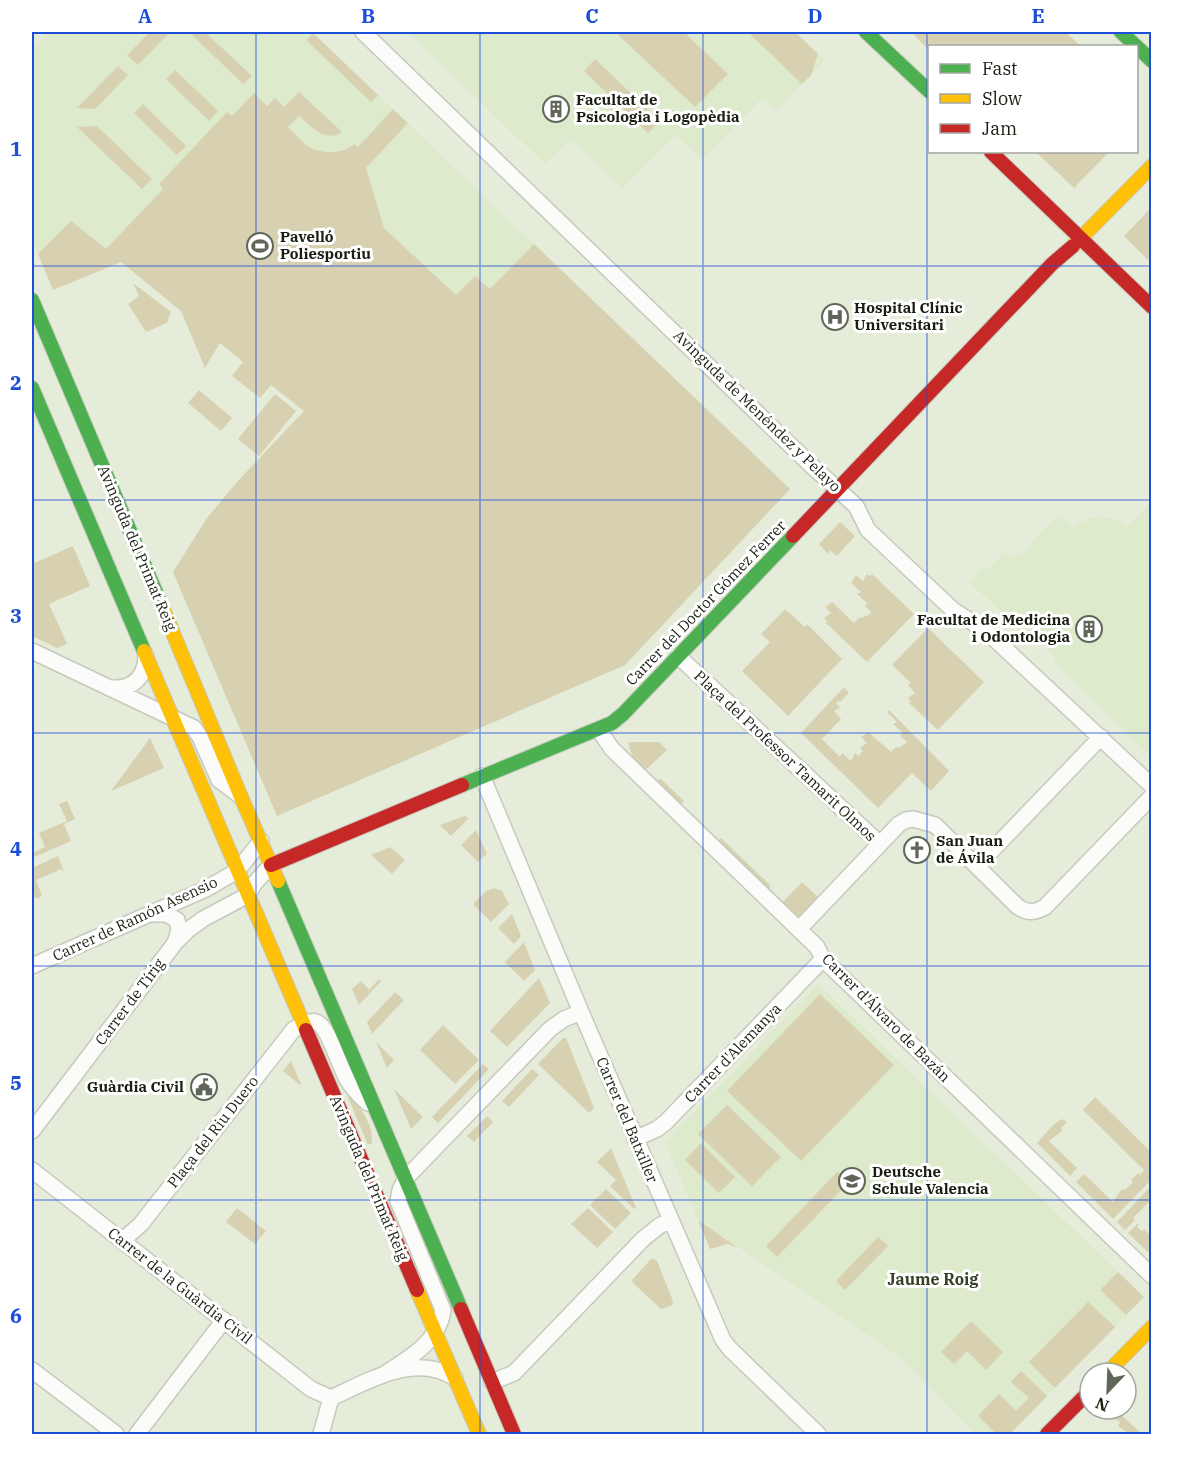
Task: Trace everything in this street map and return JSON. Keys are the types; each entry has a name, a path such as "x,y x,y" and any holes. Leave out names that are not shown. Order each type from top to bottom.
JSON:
{"main road":[{"path":"866,32 928,90"},
{"path":"1121,32 1135,45"},
{"path":"1138,48 1152,61"},
{"path":"992,153 1152,307"},
{"name":"Carrer del Doctor Gómez Ferrer","path":"271,865 612,723 1052,264 1081,239 1152,166"},
{"name":"Avinguda del Primat Reig","path":"32,300 241,797 514,1434"},
{"name":"Avinguda del Primat Reig","path":"32,388 479,1434"},
{"path":"1119,1361 1152,1327"},
{"path":"1047,1434 1078,1403"}],"street":[{"name":"Avinguda de Menéndez y Pelayo","path":"363,32 805,459 838,488 856,506 868,530 893,554 953,610 986,631 1152,786"},
{"path":"32,651 171,716"},
{"path":"111,688 124,689 136,682 146,668 146,656"},
{"name":"Plaça del Professor Tamarit Olmos","path":"678,656 880,844 898,824 906,820 922,820 935,825 1018,907 1027,912 1036,912 1045,907 1152,796"},
{"name":"Avinguda del Primat Reig","path":"171,716 194,728 219,780 241,797"},
{"name":"Carrer d'Álvaro de Bazán","path":"599,730 612,749 817,947 823,959 1152,1276"},
{"path":"977,866 1101,737"},
{"name":"Carrer del Batxiller","path":"482,776 723,1340 818,1434"},
{"path":"237,870 261,841"},
{"path":"799,929 880,844"},
{"path":"248,895 254,884 271,865"},
{"name":"Carrer de Ramón Asensio","path":"32,966 206,889 237,870"},
{"name":"Carrer de Tírig","path":"32,1131 175,943 203,920 248,895"},
{"path":"152,914 166,914 177,920 179,930 175,943"},
{"name":"Carrer d'Alemanya","path":"635,1138 657,1129 666,1122 823,959"},
{"path":"406,1178 549,1029 581,1012"},
{"name":"Avinguda del Primat Reig","path":"303,1024 318,1022 326,1029 348,1082 375,1109"},
{"name":"Plaça del Riu Duero","path":"122,1241 141,1224 287,1037 303,1024"},
{"name":"Carrer de la Guàrdia Civil","path":"32,1170 311,1389 331,1398"},
{"name":"Avinguda del Primat Reig","path":"406,1178 398,1201 443,1310 436,1332"},
{"path":"492,1382 514,1373 643,1239 671,1220"},
{"path":"137,1434 224,1320"},
{"path":"321,1434 331,1398 386,1373 419,1351 436,1332"},
{"path":"386,1373 426,1367 447,1372 455,1378"},
{"path":"32,1370 116,1434"}],"shaded area":[{"path":"48,32 312,32 790,489 625,665 277,816 173,572 207,518 237,482 304,411 71,221 38,254 32,239 32,49"},
{"path":"150,32 170,32 138,65 127,55"},
{"path":"189,32 205,32 252,76 243,84"},
{"name":"Facultat de Psicologia i Logopèdia","path":"407,32 795,32 825,60 776,111 764,99 760,100 702,160 675,135 622,188 571,139 545,164"},
{"path":"615,32 684,32 728,74 695,107"},
{"path":"748,32 795,32 818,54 811,75 802,84"},
{"path":"911,32 1065,32 1080,45 928,45 928,49"},
{"path":"313,33 378,95 371,102 306,40"},
{"path":"595,59 660,121 648,133 584,71"},
{"path":"118,66 128,75 95,109 77,108"},
{"path":"175,70 218,111 209,121 166,79"},
{"path":"299,92 342,132 330,136 324,135 299,116 288,127 305,144 323,152 337,152 354,144 358,147 393,109 408,123 366,168 384,228 456,295 475,276 490,289 534,244 790,489 625,665 277,816 173,572 207,518 237,482 304,411 271,385 260,398 232,376 243,362 220,343 205,368 181,311 121,262 53,290 38,254 71,221 106,249 163,189 159,184 227,112 232,116 254,93 267,106 275,98 284,107"},
{"path":"143,104 186,146 177,155 134,113"},
{"path":"97,126 152,179 142,189 77,127"},
{"path":"1037,153 1108,153 1074,188"},
{"path":"1151,208 1151,263 1124,236"},
{"path":"133,283 171,312 167,323 146,332 128,304 139,296"},
{"path":"199,390 232,418 221,431 188,403"},
{"path":"275,394 296,411 259,456 238,439"},
{"name":"Facultat de Medicina i Odontologia","path":"1151,502 1151,757 1053,662 1056,658 1025,628 1022,631 969,582 982,568 986,570 1005,552 1011,557 1017,552 1022,555 1042,530 1060,516 1073,527 1089,518 1102,517 1115,519 1127,527"},
{"path":"840,522 855,536 837,556 830,550 828,554 819,544"},
{"path":"73,546 90,586 49,604 67,644 57,648 32,636 32,564"},
{"path":"867,574 870,576 872,574 914,614 867,662 826,623 824,618 831,613 825,607 832,602 854,623 860,617 868,616 871,612 864,605 868,604 857,594 861,592 851,583 856,575 863,581"},
{"path":"785,609 805,627 807,624 842,659 788,716 742,671 770,642 761,634"},
{"path":"928,628 984,682 938,730 909,703 911,701 908,698 915,693 908,685 911,683 892,665"},
{"path":"844,687 849,693 836,703 840,708 834,711 841,719 822,739 840,757 842,753 851,761 855,753 858,756 863,751 860,748 867,743 861,737 868,732 891,752 907,742 900,735 903,733 893,724 897,722 887,712 889,710 949,771 931,791 912,773 878,808 801,733"},
{"path":"150,738 164,768 111,791"},
{"path":"628,742 659,742 667,750 648,768 642,769 633,759"},
{"path":"661,779 684,801 679,806 656,782"},
{"path":"67,801 75,819 64,824 71,841 32,858 32,853 45,847 39,833 67,821 59,804"},
{"path":"465,816 469,818 451,836 440,825"},
{"path":"476,830 487,854 478,862 461,845"},
{"path":"721,838 770,885 770,889 767,890 716,843"},
{"path":"390,847 405,860 392,874 371,855"},
{"path":"58,856 64,872 61,869 36,880 42,896 32,898 32,868"},
{"path":"802,882 819,898 797,920 781,907 782,903"},
{"path":"494,888 502,891 509,904 491,922 473,904 486,891"},
{"path":"512,914 521,936 514,944 498,928"},
{"path":"524,942 535,970 524,981 505,962"},
{"path":"539,978 550,1003 507,1047 490,1031"},
{"path":"379,979 381,981 359,1005 352,989 361,981 369,990"},
{"name":"Deutsche Schule Valencia","path":"818,984 1144,1297 1081,1361 1078,1361 1078,1364 1010,1434 976,1434 900,1357 698,1220 665,1142"},
{"path":"395,992 404,1000 372,1034 367,1022"},
{"path":"820,994 894,1065 801,1161 727,1091"},
{"path":"443,1025 479,1060 455,1084 420,1050"},
{"path":"563,1038 566,1038 594,1108 589,1113 538,1064"},
{"path":"376,1042 394,1060 387,1068"},
{"path":"291,1061 301,1084 300,1085 283,1071"},
{"path":"483,1064 489,1069 438,1123 432,1117"},
{"path":"532,1069 539,1075 509,1107 502,1101"},
{"path":"394,1089 423,1117 411,1129"},
{"path":"350,1094 371,1129 372,1143 368,1145 347,1095"},
{"path":"1095,1097 1151,1152 1151,1180 1113,1219 1076,1182 1084,1174 1113,1202 1122,1189 1125,1190 1133,1182 1131,1180 1144,1170 1083,1110"},
{"path":"727,1105 781,1157 752,1186 698,1134"},
{"path":"487,1116 493,1122 474,1142 467,1136"},
{"path":"1062,1119 1067,1122 1061,1128 1062,1131 1049,1141 1077,1168 1070,1176 1037,1143 1054,1124"},
{"path":"701,1143 735,1177 719,1193 685,1160"},
{"path":"611,1148 636,1208 634,1209 610,1186 616,1180 597,1162"},
{"path":"838,1171 849,1182 777,1257 766,1246"},
{"path":"1151,1186 1151,1200 1133,1218 1135,1220 1125,1230 1117,1222"},
{"path":"606,1189 631,1213 615,1229 590,1205"},
{"path":"237,1208 266,1231 255,1244 226,1222"},
{"path":"588,1208 613,1232 597,1248 571,1224"},
{"path":"698,1220 738,1248 728,1244 710,1249"},
{"path":"1138,1223 1137,1227 1142,1231 1144,1229 1151,1236 1149,1238 1151,1255 1128,1233"},
{"path":"878,1237 888,1246 845,1290 836,1281"},
{"path":"652,1258 657,1261 673,1301 672,1305 661,1309 632,1280"},
{"path":"1118,1272 1144,1297 1126,1315 1100,1290"},
{"path":"1088,1302 1115,1327 1082,1361 1078,1361 1078,1365 1055,1388 1029,1362"},
{"path":"971,1321 1003,1352 986,1370 967,1351 954,1364 941,1352"},
{"path":"1021,1371 1047,1396 1010,1434 996,1434 978,1416 999,1394 1016,1411 1029,1398 1011,1382"},
{"path":"1128,1421 1142,1434 1130,1434 1118,1426 1120,1422"}],"traffic: fast":[{"path":"866,32 928,90"},
{"path":"1121,32 1135,45"},
{"path":"1138,48 1152,61"},
{"path":"32,300 163,609"},
{"path":"32,388 144,651"},
{"path":"462,785 612,723 793,536"},
{"path":"278,881 461,1309"}],"traffic: slow":[{"path":"1073,246 1152,166"},
{"path":"163,609 278,881"},
{"path":"144,651 306,1030"},
{"path":"417,1290 479,1434"},
{"path":"1119,1361 1152,1327"}],"traffic: jam":[{"path":"992,153 1152,307"},
{"path":"793,536 1052,264 1073,246"},
{"path":"271,865 462,785"},
{"path":"306,1030 417,1290"},
{"path":"461,1309 514,1434"},
{"path":"1047,1434 1078,1403"}],"place":[{"name":"Facultat de Psicologia i Logopèdia","path":"556,109"},
{"name":"Pavelló Poliesportiu","path":"260,246"},
{"name":"Hospital Clínic Universitari","path":"835,317"},
{"name":"Facultat de Medicina i Odontologia","path":"1089,629"},
{"name":"San Juan de Ávila","path":"917,850"},
{"name":"Guàrdia Civil","path":"204,1087"},
{"name":"Deutsche Schule Valencia","path":"852,1181"}],"district":[{"name":"Jaume Roig","path":"933,1279"}]}
